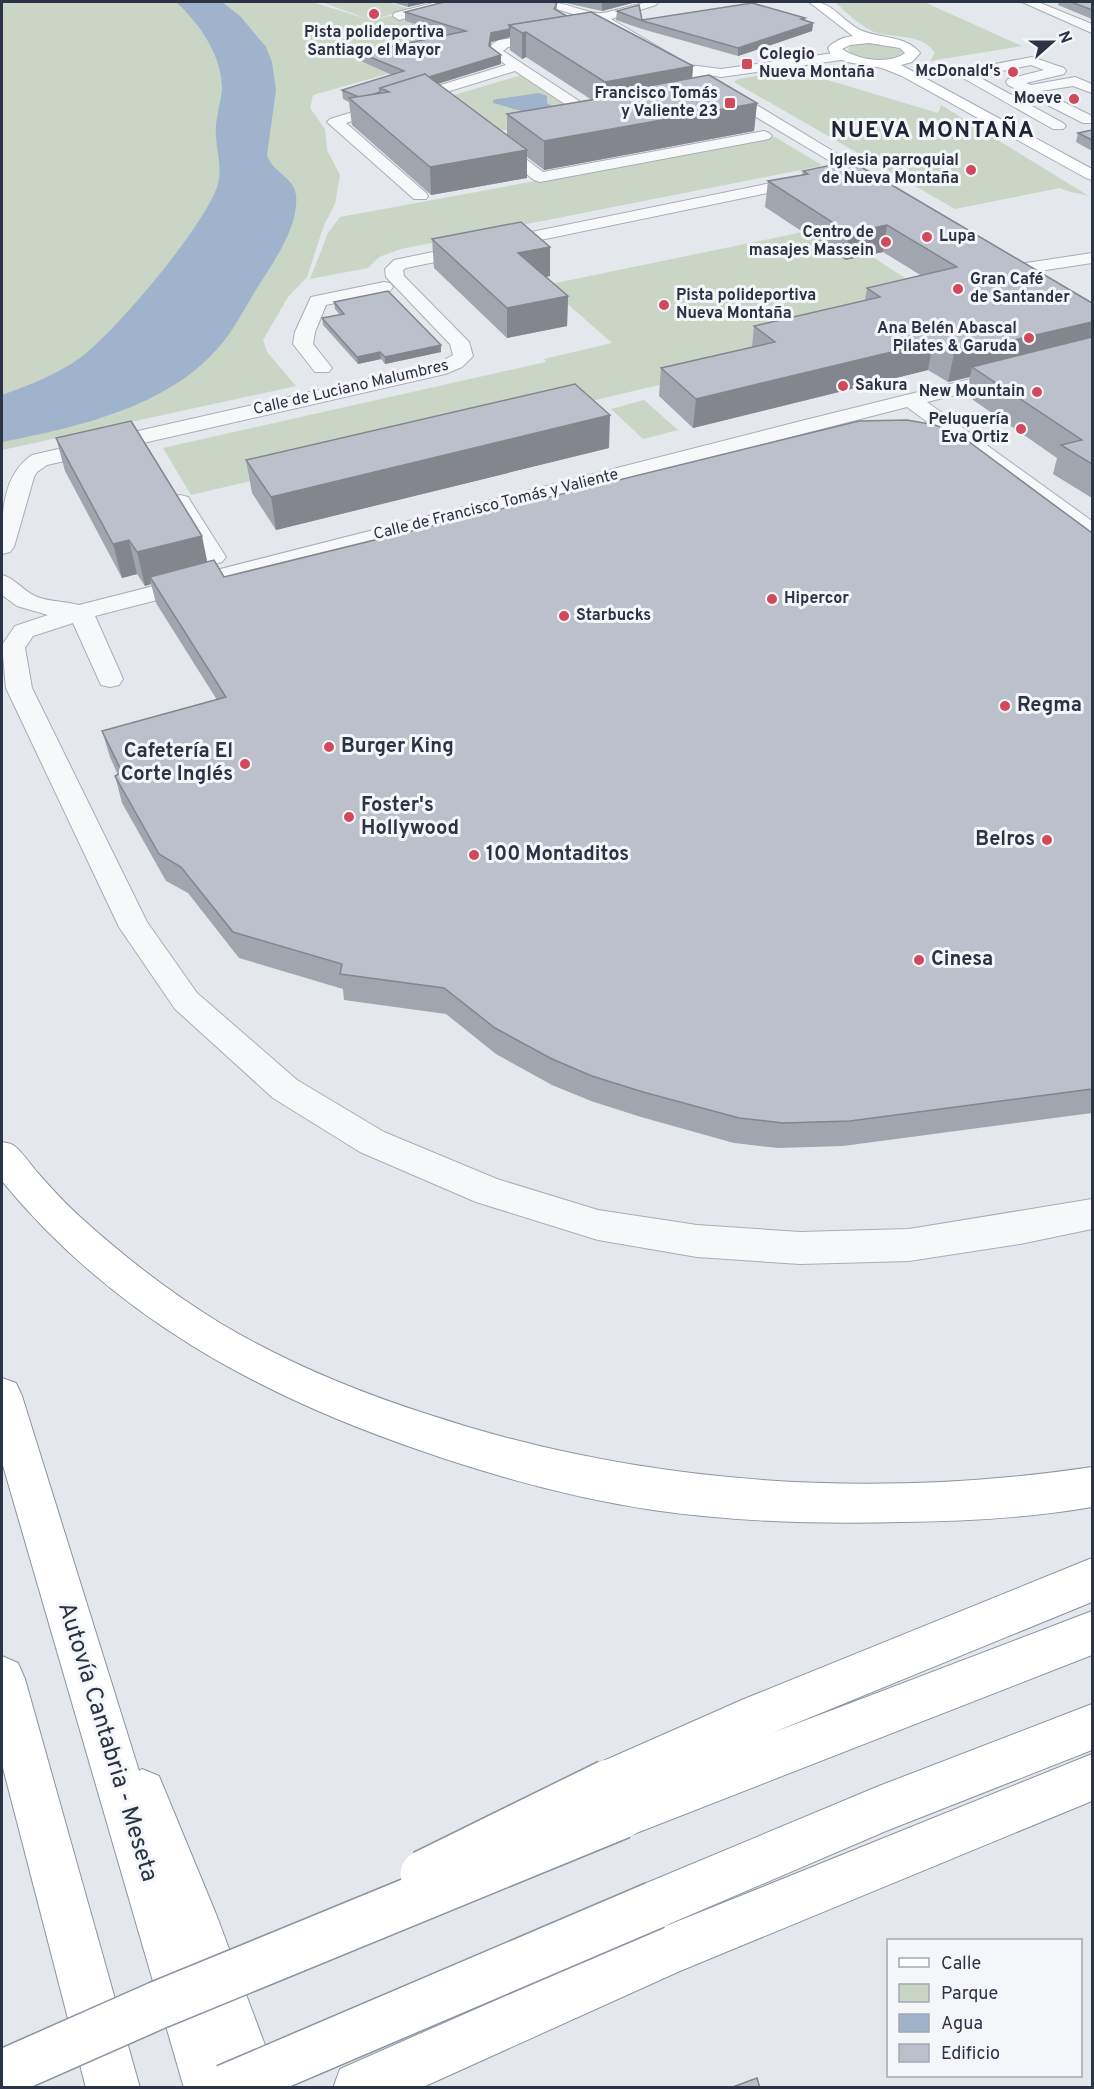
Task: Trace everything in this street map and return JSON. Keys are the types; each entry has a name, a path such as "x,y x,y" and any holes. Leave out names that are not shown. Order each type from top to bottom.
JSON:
{"main road":[{"path":"800,2 847,41"},
{"path":"815,2 852,31 870,39 904,45 913,52 905,60 867,63 841,56 836,52 835,48 847,41 870,39"},
{"path":"905,60 920,71 1092,164"},
{"path":"883,63 907,73 1092,176"},
{"path":"2,1156 30,1192 116,1271 211,1337 285,1378 366,1413 474,1450 545,1469 626,1486 771,1501 861,1504 937,1502 1018,1497 1092,1487"},
{"name":"Autovía Cantabria - Meseta","path":"2,1396 211,2088"},
{"path":"615,1799 760,1715 1092,1580"},
{"path":"60,1588 191,1914 255,2088"},
{"path":"2,2074 158,2006 615,1799 1092,1633"},
{"path":"4,1688 94,2088"},
{"path":"4,1688 113,2088"},
{"path":"359,2088 879,1810 1092,1727"},
{"path":"226,2088 660,1929 1092,1778"}],"street":[{"path":"399,16 449,2"},
{"path":"548,2 600,18 712,87 896,193"},
{"path":"600,18 652,2"},
{"path":"1028,2 1092,29"},
{"path":"591,30 615,27"},
{"path":"571,33 519,41 497,47 496,52 600,116 579,121"},
{"path":"712,87 841,56"},
{"path":"1058,126 963,74 1032,61 1059,71 1013,82 1090,120"},
{"path":"420,196 335,122 516,66"},
{"path":"970,98 1075,81 1092,89"},
{"path":"429,93 446,105"},
{"path":"1030,131 1090,120"},
{"path":"510,133 483,134 540,177 764,136"},
{"name":"Calle de Luciano Malumbres","path":"2,547 22,477 32,465 52,456 437,370 455,363 463,356 459,342 395,277 394,269 404,262 855,170"},
{"path":"1054,285 1019,264 1092,258"},
{"path":"322,368 303,344 304,332 318,300 384,287"},
{"name":"Calle de Francisco Tomás y Valiente","path":"10,684 12,648 17,638 24,631 81,612 1092,354"},
{"path":"911,400 1092,531"},
{"path":"141,436 153,456"},
{"path":"170,484 214,557"},
{"path":"2,582 14,596 37,606 81,612 110,679"},
{"path":"10,684 134,927 186,1001 285,1089 372,1142 489,1191 597,1226 698,1241 800,1248 909,1245 1092,1214"}],"green space":[{"path":"2,2 312,2 370,20 322,2 388,2 410,9 372,20 390,16 483,47 313,95 310,108 325,129 327,150 340,175 335,204 324,225 307,277 288,297 263,340 267,352 296,386 2,450"},
{"path":"835,2 924,2 1022,46 930,61 935,53 924,43 872,31 855,20"},
{"path":"866,42 896,46 903,52 898,56 877,60 849,52 848,49 851,46"},
{"path":"794,70 938,113 941,105 1092,198 1060,188 955,209 734,82 738,79"},
{"path":"522,75 580,112 509,130 495,130 447,97"},
{"path":"775,137 821,166 401,249 379,257 368,268 310,279 328,233 340,217"},
{"path":"827,227 960,314 191,495 163,448 546,362 544,359 612,343 546,285"},
{"path":"644,400 678,430 643,439 611,409"}],"water":[{"path":"176,2 222,2 240,16 266,47 272,62 276,90 267,155 273,166 291,184 296,195 294,218 290,229 279,252 231,332 198,368 147,400 119,412 60,429 2,442 2,395 61,370 80,358 115,326 158,277 178,250 210,202 218,184 220,169 216,132 222,89 221,76 208,41"},
{"path":"539,93 547,96 547,103 555,108 528,113 493,103 493,100 497,99"}],"building":[{"path":"444,2 552,2 557,3 554,9 567,16 509,25 510,29 491,33 489,46 501,55 429,77 425,74 380,88 380,92 371,95 359,97 342,90 404,71 360,53 466,31 405,12"},
{"path":"1071,2 1092,2 1092,10"},
{"path":"752,3 805,18 801,19 813,23 738,48 643,21 617,11 639,5 642,20"},
{"path":"591,12 693,66 605,82 526,32 522,33 509,25"},
{"path":"425,74 527,150 430,167 349,98 389,92 380,88"},
{"path":"709,75 757,103 544,141 507,114 626,94 621,91"},
{"path":"1092,130 1092,140 1078,133"},
{"path":"851,161 1092,303 1092,322 954,354 933,342 696,399 661,368 775,342 754,326 880,297 867,288 957,267 887,225 849,233 768,181 808,174 803,171"},
{"path":"521,222 550,247 518,253 568,296 507,308 432,239"},
{"path":"388,291 441,345 385,357 380,352 357,357 322,318 344,314 334,302"},
{"path":"1092,337 1092,464 1061,445 1082,440 972,367"},
{"path":"575,384 610,415 271,497 246,460"},
{"path":"907,420 935,425 957,433 1092,533 1092,1089 850,1121 783,1123 739,1118 592,1076 552,1059 495,1028 444,988 340,974 342,964 233,932 181,867 159,854 115,776 122,772 102,731 226,697 150,577 214,560 224,577 859,421"},
{"path":"131,421 202,536 137,552 129,540 113,544 56,438"},
{"path":"757,2078 760,2088 730,2088"}],"place":[{"name":"Pista polideportiva Santiago el Mayor","path":"374,14"},
{"name":"Colegio Nueva Montaña","path":"747,64"},
{"name":"McDonald's","path":"1013,72"},
{"name":"Moeve","path":"1074,99"},
{"name":"Francisco Tomás y Valiente 23","path":"730,103"},
{"name":"Iglesia parroquial de Nueva Montaña","path":"971,170"},
{"name":"Lupa","path":"927,237"},
{"name":"Centro de masajes Massein","path":"886,242"},
{"name":"Gran Café de Santander","path":"958,289"},
{"name":"Pista polideportiva Nueva Montaña","path":"664,305"},
{"name":"Ana Belén Abascal Pilates & Garuda","path":"1029,338"},
{"name":"Sakura","path":"843,386"},
{"name":"New Mountain","path":"1037,392"},
{"name":"Peluquería Eva Ortiz","path":"1021,429"},
{"name":"Hipercor","path":"772,599"},
{"name":"Starbucks","path":"564,616"},
{"name":"Regma","path":"1005,706"},
{"name":"Burger King","path":"329,747"},
{"name":"Cafetería El Corte Inglés","path":"245,764"},
{"name":"Foster's Hollywood","path":"349,817"},
{"name":"Belros","path":"1047,840"},
{"name":"100 Montaditos","path":"474,855"},
{"name":"Cinesa","path":"919,960"}],"district":[{"name":"NUEVA MONTAÑA","path":"933,131"}]}
